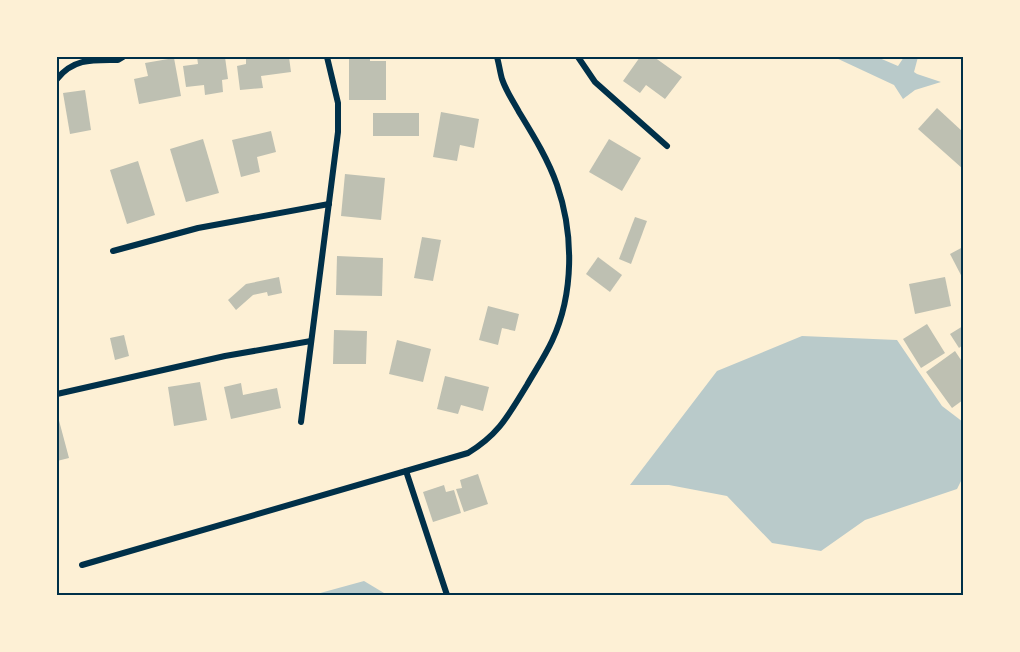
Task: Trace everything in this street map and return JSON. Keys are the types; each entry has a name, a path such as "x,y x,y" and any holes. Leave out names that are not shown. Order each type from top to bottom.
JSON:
{"street":[{"path":"57,79 64,71 78,62 118,60 123,57"},
{"path":"301,422 339,118 338,103 327,57"},
{"path":"82,565 468,453 497,431 510,414 552,341 563,308 568,278 569,251 566,217 557,184 541,149 507,91 501,78 497,57"},
{"path":"578,57 595,82 667,146"},
{"path":"113,250 198,228 328,204"},
{"path":"57,394 225,356 311,341"},
{"path":"406,471 447,595"}],"shaded area":[{"path":"834,57 877,57 898,66 904,57 918,57 914,72 941,82 915,90 903,99 894,85"},
{"path":"802,336 897,340 942,406 963,422 963,477 957,489 865,520 821,551 772,543 727,496 669,485 630,485 717,371"},
{"path":"364,581 385,595 313,595"}],"building":[{"path":"197,57 225,57 228,79 222,80 223,92 205,95 204,85 186,87 183,66 198,64"},
{"path":"246,57 289,57 291,72 261,76 263,88 240,90 237,66 246,64"},
{"path":"349,57 370,57 370,61 386,61 386,100 349,100"},
{"path":"640,57 654,57 682,77 665,99 646,85 640,93 623,81"},
{"path":"174,58 181,96 139,104 134,79 148,76 145,63"},
{"path":"85,90 91,130 70,134 63,93"},
{"path":"937,108 963,132 963,169 918,129"},
{"path":"441,112 479,119 474,148 460,145 457,161 433,157"},
{"path":"373,113 419,113 419,136 373,136"},
{"path":"271,131 276,152 257,157 260,172 241,177 232,140"},
{"path":"203,139 219,193 186,202 170,149"},
{"path":"609,139 641,158 622,191 589,172"},
{"path":"138,161 155,215 127,224 110,170"},
{"path":"345,174 385,178 381,220 341,216"},
{"path":"635,217 647,221 631,264 619,259"},
{"path":"422,237 441,240 433,281 414,278"},
{"path":"963,247 963,279 950,254"},
{"path":"337,256 383,258 382,296 336,295"},
{"path":"598,257 622,275 610,292 586,274"},
{"path":"279,277 282,293 268,296 267,292 253,295 236,310 228,300 246,284"},
{"path":"945,277 951,306 915,314 909,284"},
{"path":"488,306 519,314 515,331 502,328 498,345 479,340"},
{"path":"927,324 945,353 921,368 903,339"},
{"path":"963,326 963,345 959,348 950,334"},
{"path":"334,330 367,331 366,364 333,364"},
{"path":"124,335 129,356 115,360 110,338"},
{"path":"397,340 431,349 423,382 389,374"},
{"path":"955,351 963,363 961,368 963,371 963,400 952,408 926,372"},
{"path":"445,376 489,387 483,411 461,405 458,414 437,409"},
{"path":"200,382 207,420 174,426 168,387"},
{"path":"241,383 243,395 277,388 281,408 231,419 224,387"},
{"path":"57,413 69,458 57,461"},
{"path":"478,474 488,504 464,512 456,489 462,488 460,480"},
{"path":"444,485 446,492 454,490 461,513 433,522 423,492"}]}
